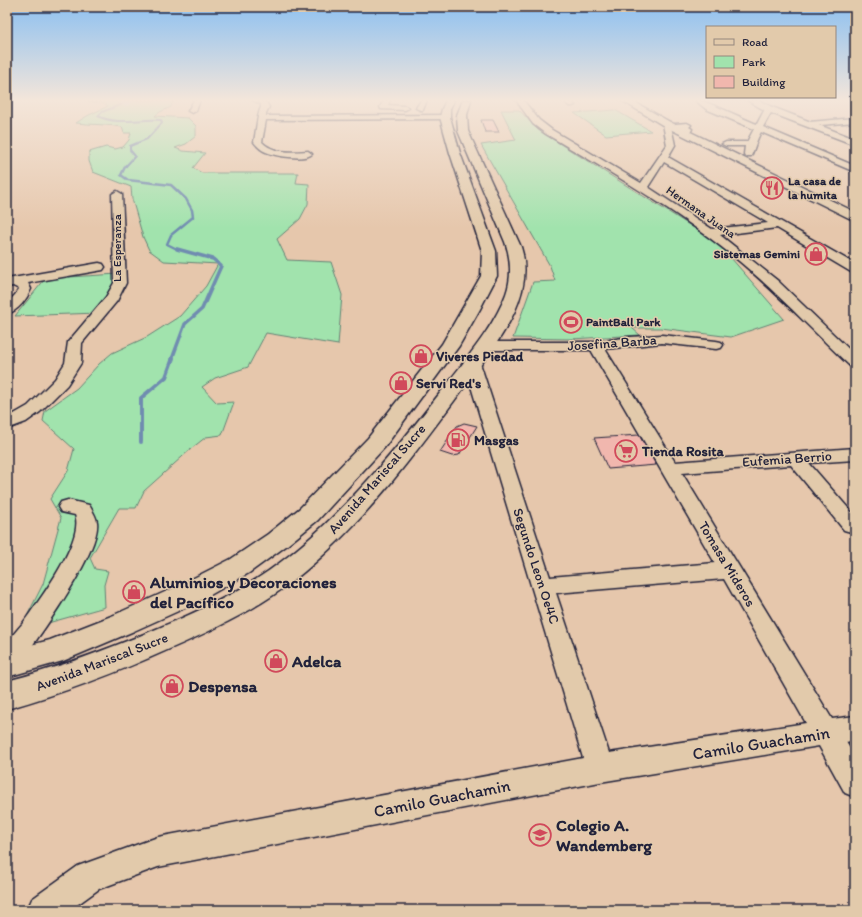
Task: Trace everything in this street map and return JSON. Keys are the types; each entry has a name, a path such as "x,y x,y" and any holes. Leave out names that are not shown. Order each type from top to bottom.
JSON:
{"main road":[{"name":"Avenida Mariscal Sucre","path":"10,656 53,652 186,596 240,566 277,540 304,518 376,443 450,346 472,309 489,276 490,251 455,153 453,143"},
{"name":"Avenida Mariscal Sucre","path":"7,695 82,672 140,649 204,622 256,593 299,561 340,524 402,454 484,346 507,310 517,282 516,255 468,143"},
{"path":"715,143 855,217"},
{"path":"726,148 747,150 855,205"},
{"path":"455,153 463,158 469,173 481,173"}],"street":[{"path":"259,143 262,147 280,152 308,154"},
{"name":"Hermana Juana","path":"568,143 642,188 710,233 760,272 855,363"},
{"path":"642,188 663,158 671,145 671,143"},
{"path":"747,150 751,143"},
{"path":"794,143 855,169"},
{"path":"663,158 855,269"},
{"name":"La Esperanza","path":"7,424 34,409 61,382 73,364 75,342 112,298 120,283 117,194"},
{"path":"710,233 777,225"},
{"path":"10,283 99,267"},
{"path":"7,310 21,297 25,290 23,285 10,283"},
{"name":"Josefina Barba","path":"484,346 596,346 630,341 662,339 716,345"},
{"name":"Tomasa Mideros","path":"596,346 731,570 827,732 855,783"},
{"name":"Segundo Leon Oe4C","path":"472,363 600,768"},
{"name":"Eufemia Berrio","path":"670,468 855,454"},
{"path":"795,458 851,525"},
{"path":"10,656 40,617 68,571 85,538 87,525 86,518 82,510 68,507"},
{"path":"542,586 731,570"},
{"name":"Camilo Guachamin","path":"43,910 89,877 158,852 600,768 855,728"}],"green space":[{"path":"127,143 188,143 175,148 183,151 205,153 193,168 202,173 298,173 296,183 309,184 308,204 300,219 277,239 287,260 331,262 342,295 338,345 266,333 248,367 215,378 202,387 217,403 234,402 222,435 206,437 192,448 144,491 136,508 119,508 90,558 95,569 108,571 104,585 105,607 48,623 22,626 43,584 61,518 50,499 68,471 74,449 43,421 45,411 77,388 99,364 112,353 147,337 180,316 206,286 218,264 164,261 149,250 143,237 132,199 131,187 93,172 89,161 89,152 106,147 115,149 123,147"},
{"path":"496,143 558,143 718,243 784,319 731,337 661,328 632,328 640,335 571,339 513,338 533,282 555,281 550,266 481,145"},
{"path":"118,274 114,286 98,313 15,316 45,279 69,275 69,277"}],"building":[{"name":"Masgas","path":"464,423 477,426 459,455 452,456 440,452 457,426"},
{"name":"Tienda Rosita","path":"639,435 656,465 608,469 594,438"}],"waterway":[{"path":"126,166 135,156 130,150 130,146 138,143"},
{"path":"126,165 121,175 128,180 171,185 186,199 192,210 193,217 171,235 167,244 177,249"},
{"path":"172,359 185,324 202,309 221,266 213,259 177,249"},
{"path":"141,442 141,398 166,377 173,358"}],"place":[{"name":"La casa de la humita","path":"772,188"},
{"name":"Sistemas Gemini","path":"816,254"},
{"name":"PaintBall Park","path":"571,322"},
{"name":"Viveres Piedad","path":"421,356"},
{"name":"Servi Red's","path":"401,383"},
{"name":"Masgas","path":"458,440"},
{"name":"Tienda Rosita","path":"626,451"},
{"name":"Aluminios y Decoraciones del Pacífico","path":"134,592"},
{"name":"Adelca","path":"276,661"},
{"name":"Despensa","path":"172,686"},
{"name":"Colegio A. Wandemberg","path":"540,835"}]}
